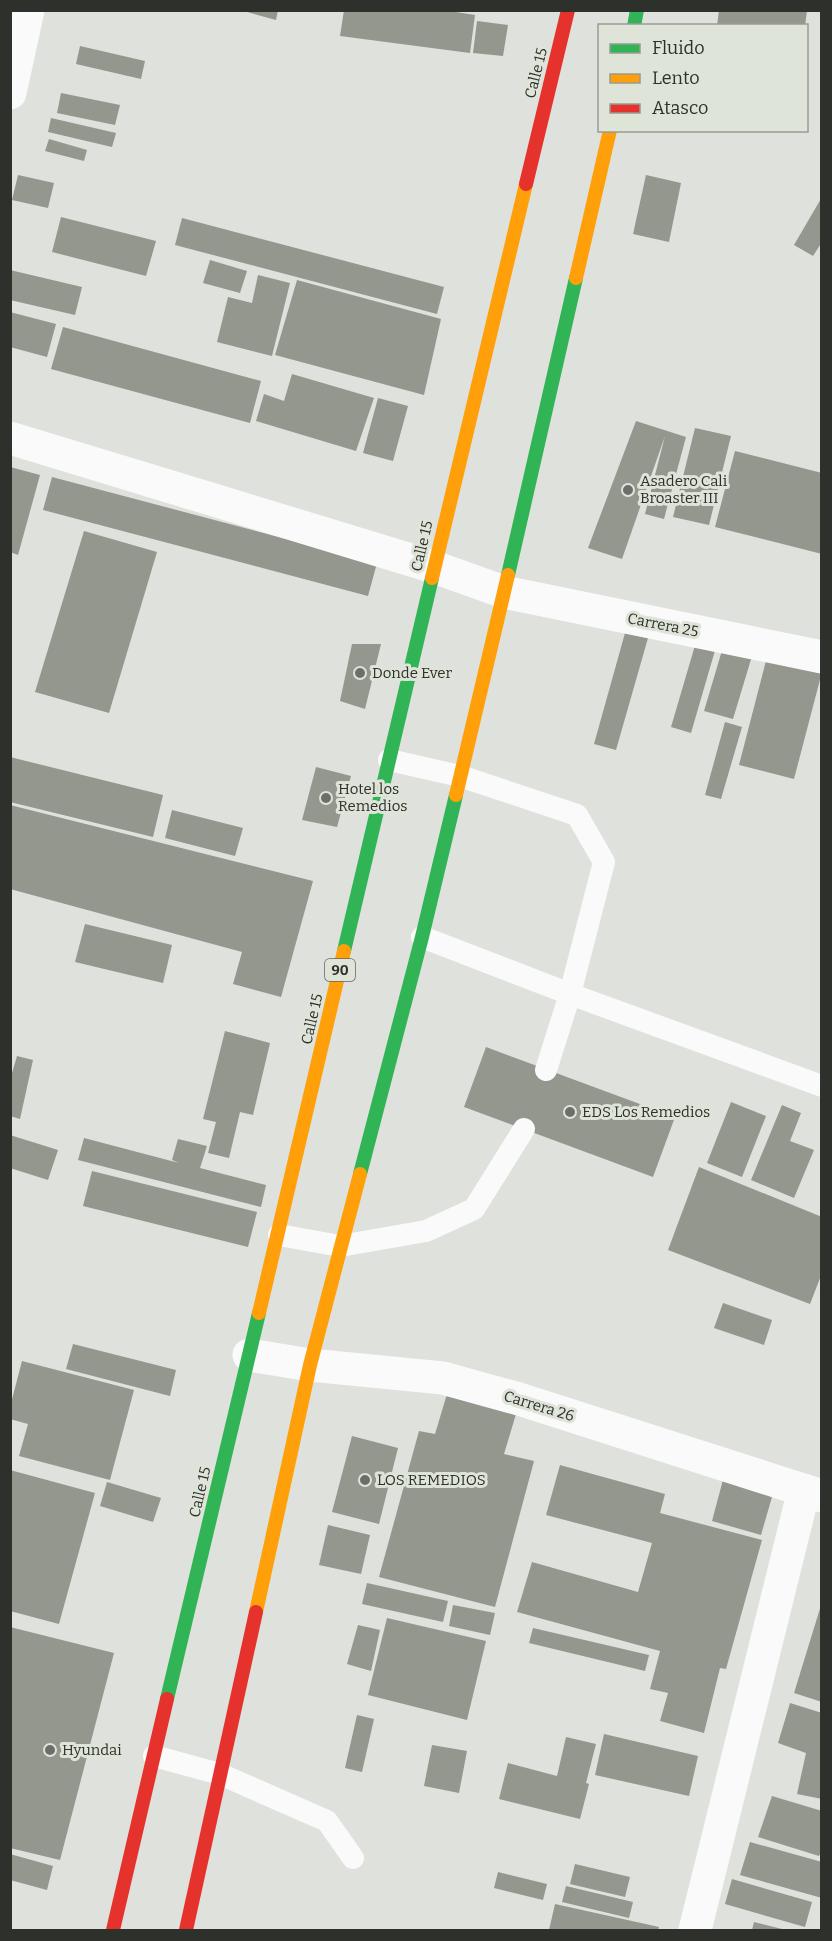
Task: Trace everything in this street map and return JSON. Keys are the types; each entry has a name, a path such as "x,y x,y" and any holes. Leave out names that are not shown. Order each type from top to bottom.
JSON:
{"highway":[{"name":"Calle 15","path":"113,1930 279,1235 434,567 568,10"},
{"path":"186,1930 310,1365 422,937 610,132"}],"street":[{"path":"12,85 28,10"},
{"name":"Carrera 25","path":"10,438 434,567 504,592 822,657"},
{"name":"Carrera 26","path":"249,1355 310,1365 443,1378 519,1399 813,1493"},
{"path":"695,1930 813,1493"}],"lane":[{"path":"389,760 460,776 577,815 604,862 570,994 546,1070"},
{"path":"422,937 822,1086"},
{"path":"279,1235 340,1246 426,1231 474,1209 524,1129"},
{"path":"154,1756 220,1774 327,1821 353,1858"}],"building":[{"path":"240,10 278,10 276,20"},
{"path":"344,10 443,10 475,15 470,53 340,36"},
{"path":"719,10 807,11 805,24 717,24"},
{"path":"477,21 508,25 503,56 473,53"},
{"path":"80,46 145,61 141,79 76,64"},
{"path":"61,93 120,105 115,125 57,113"},
{"path":"51,118 116,133 112,147 48,132"},
{"path":"49,139 87,150 84,161 45,151"},
{"path":"18,175 54,183 48,208 12,200"},
{"path":"646,175 681,183 669,242 633,234"},
{"path":"822,197 822,242 813,256 794,245"},
{"path":"61,217 156,241 146,276 52,252"},
{"path":"182,218 444,287 437,314 175,245"},
{"path":"210,260 247,271 240,293 203,283"},
{"path":"10,270 82,287 75,315 10,300"},
{"path":"258,275 290,283 272,356 217,342 228,297 252,303"},
{"path":"297,280 441,319 424,395 275,355"},
{"path":"10,312 56,324 47,357 10,347"},
{"path":"63,327 261,381 250,423 51,369"},
{"path":"292,374 374,398 356,451 256,421 264,394 284,401"},
{"path":"378,398 408,406 393,461 363,453"},
{"name":"Asadero Cali Broaster III","path":"636,421 686,437 664,519 645,514 665,436 622,559 588,548"},
{"path":"695,428 731,436 709,525 673,517"},
{"path":"735,451 822,473 822,554 715,527"},
{"path":"10,467 40,475 18,555 10,552"},
{"path":"52,477 377,563 368,596 43,510"},
{"path":"84,531 157,552 109,713 35,692"},
{"path":"625,633 648,638 616,750 594,744"},
{"path":"696,642 716,647 691,733 671,727"},
{"name":"Donde Ever","path":"352,644 381,644 365,709 340,701"},
{"path":"723,647 752,656 733,719 704,711"},
{"path":"768,653 822,672 794,779 739,765"},
{"path":"725,722 742,727 721,799 705,795"},
{"path":"10,757 163,795 153,837 10,802"},
{"name":"Hotel los Remedios","path":"316,767 351,776 337,827 302,820"},
{"path":"10,805 313,881 281,997 233,984 242,952 10,889"},
{"path":"172,810 243,828 235,856 165,838"},
{"path":"85,924 172,945 163,983 75,962"},
{"path":"225,1031 270,1043 253,1115 240,1112 229,1158 208,1153 216,1122 203,1119"},
{"name":"EDS Los Remedios","path":"486,1047 675,1117 653,1177 464,1107"},
{"path":"17,1056 33,1060 20,1119 10,1116 10,1080"},
{"path":"731,1102 766,1116 742,1177 707,1163"},
{"path":"782,1105 801,1113 790,1141 814,1150 794,1198 751,1180"},
{"path":"10,1135 58,1150 48,1180 10,1168"},
{"path":"84,1138 179,1163 172,1160 178,1139 207,1146 200,1168 266,1185 261,1207 78,1160"},
{"path":"699,1167 822,1217 822,1273 810,1304 668,1250"},
{"path":"92,1171 257,1212 248,1247 83,1206"},
{"path":"723,1303 772,1320 764,1345 714,1328"},
{"path":"73,1344 176,1370 170,1396 66,1369"},
{"path":"22,1361 134,1390 110,1480 19,1456 28,1424 10,1419 10,1407"},
{"path":"450,1384 519,1404 504,1454 534,1461 495,1607 379,1577 419,1431 435,1434"},
{"name":"LOS REMEDIOS","path":"352,1436 398,1448 379,1524 332,1512"},
{"path":"560,1465 665,1494 660,1513 762,1540 726,1669 720,1668 704,1733 660,1721 668,1693 650,1689 660,1651 517,1612 532,1562 638,1592 652,1543 546,1515"},
{"path":"10,1470 95,1493 59,1624 10,1611"},
{"path":"724,1476 774,1490 761,1535 712,1521"},
{"path":"107,1482 161,1498 153,1522 100,1506"},
{"path":"328,1525 370,1535 361,1574 319,1565"},
{"path":"367,1583 448,1601 443,1622 362,1604"},
{"path":"822,1602 822,1702 794,1693"},
{"path":"453,1605 495,1613 490,1635 449,1626"},
{"path":"387,1618 486,1641 467,1720 368,1695"},
{"path":"358,1625 380,1630 371,1671 347,1664"},
{"name":"Hyundai","path":"10,1627 114,1653 60,1860 10,1848"},
{"path":"533,1628 649,1655 645,1671 529,1643"},
{"path":"790,1703 822,1713 822,1799 797,1794 806,1753 778,1743"},
{"path":"357,1715 374,1719 362,1772 345,1768"},
{"path":"604,1734 698,1756 689,1796 595,1775"},
{"path":"566,1737 596,1744 580,1819 499,1799 508,1763 557,1776"},
{"path":"432,1745 467,1751 459,1793 424,1786"},
{"path":"772,1796 822,1811 822,1850 819,1856 758,1837"},
{"path":"750,1842 822,1862 822,1898 740,1875"},
{"path":"10,1854 53,1866 47,1890 10,1880"},
{"path":"575,1864 630,1877 625,1897 570,1884"},
{"path":"498,1872 547,1884 543,1900 494,1888"},
{"path":"732,1879 812,1902 805,1927 725,1904"},
{"path":"566,1886 633,1902 629,1918 562,1902"},
{"path":"555,1904 659,1927 658,1930 549,1930"},
{"path":"754,1922 786,1930 752,1930"}],"traffic: fast":[{"path":"634,24 637,10"},
{"path":"508,575 576,278"},
{"path":"344,951 432,578"},
{"path":"360,1174 422,937 456,795"},
{"path":"167,1699 259,1313"}],"traffic: slow":[{"path":"576,278 610,132"},
{"path":"432,578 526,184"},
{"path":"456,795 508,575"},
{"path":"259,1313 344,951"},
{"path":"256,1612 310,1365 360,1174"}],"traffic: jam":[{"path":"526,184 568,10"},
{"path":"186,1930 256,1612"},
{"path":"113,1930 167,1699"}],"place":[{"name":"Asadero Cali Broaster III","path":"628,490"},
{"name":"Donde Ever","path":"360,673"},
{"name":"Hotel los Remedios","path":"326,798"},
{"name":"EDS Los Remedios","path":"570,1112"},
{"name":"LOS REMEDIOS","path":"365,1480"},
{"name":"Hyundai","path":"50,1750"}]}
